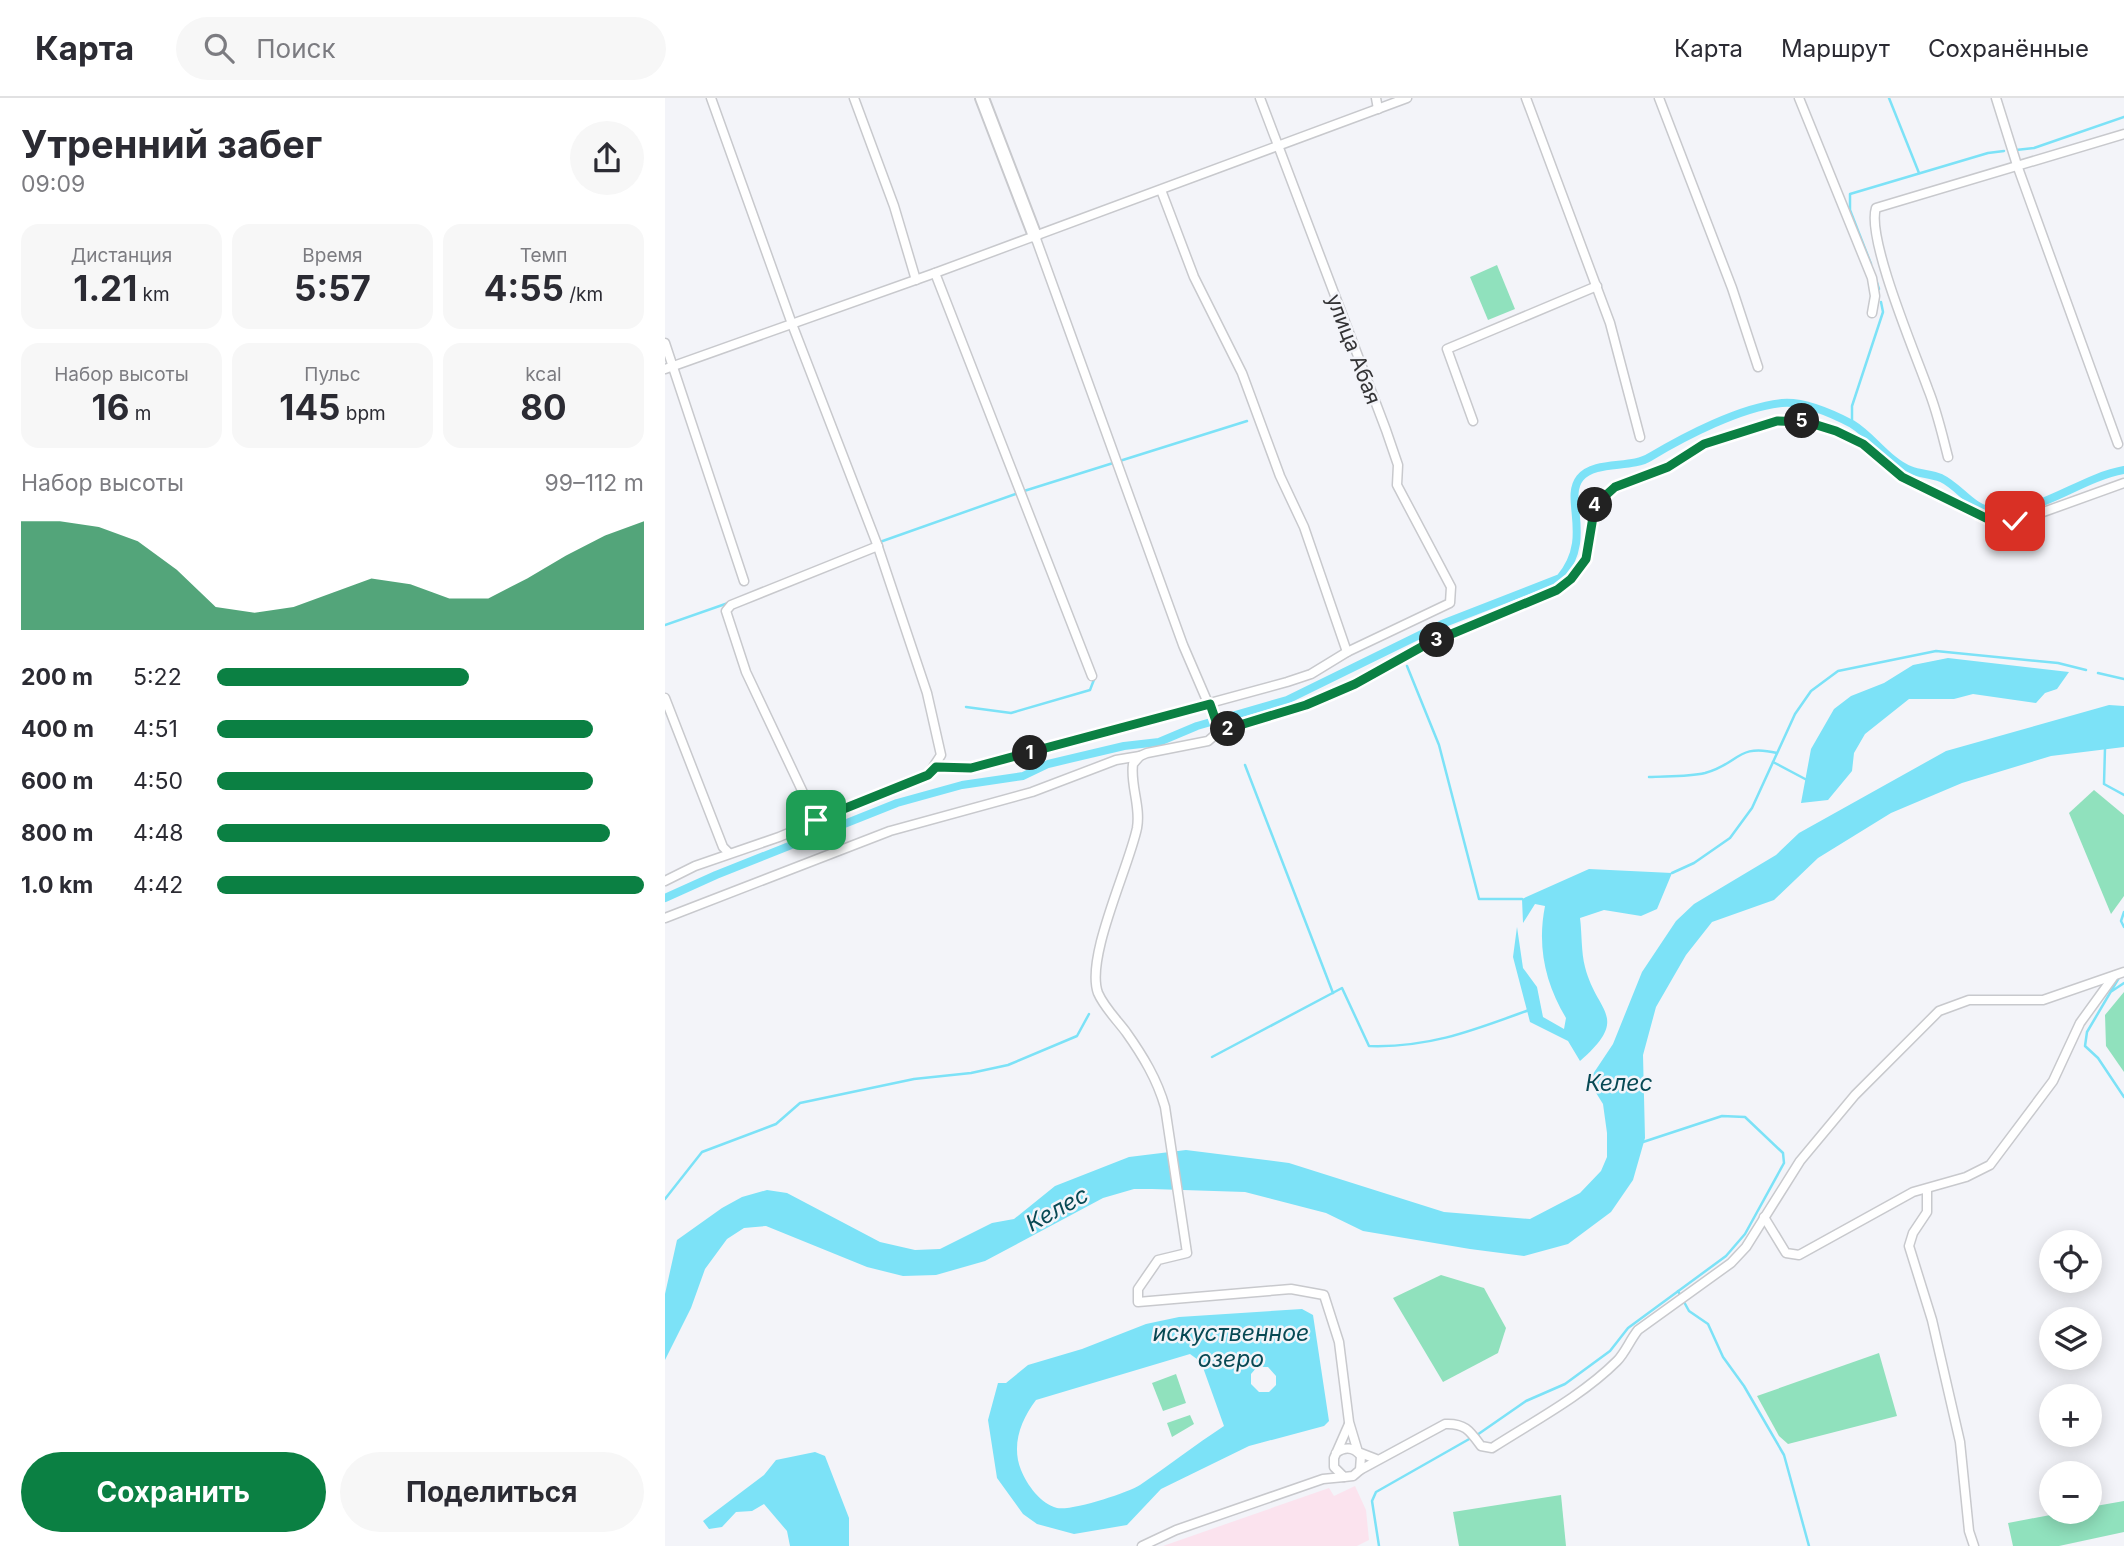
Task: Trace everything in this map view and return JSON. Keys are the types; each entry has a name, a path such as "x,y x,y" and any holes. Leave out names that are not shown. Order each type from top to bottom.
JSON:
{"main road":[{"path":"982,98 1035,236"}],"street":[{"path":"665,881 928,775 936,767 941,751 927,692 877,543 792,324 711,98"},
{"path":"854,98 894,206 916,280"},
{"name":"улица Абая","path":"1260,98 1390,442 1399,470 1397,485 1453,594 1448,605 1347,652"},
{"path":"1376,98 1378,109"},
{"path":"669,368 916,280 1407,98"},
{"path":"1526,98 1597,286 1621,359 1640,437"},
{"path":"1659,98 1728,278 1758,367"},
{"path":"1799,98 1868,267 1875,296 1872,313"},
{"path":"1996,98 2017,165 2118,444"},
{"path":"1948,457 1929,390 1892,292 1876,229 1876,208 2124,134"},
{"path":"936,767 971,768 1212,708 1311,674 1347,652 1300,517 1280,477 1242,373 1194,277 1161,190"},
{"path":"665,918 872,838 1032,792 1116,760 1200,744 1212,738 1217,728 1212,708 1183,645 1035,236"},
{"path":"935,273 1092,676"},
{"path":"1473,421 1447,349 1597,286"},
{"path":"1875,296 1892,292"},
{"path":"665,343 669,368 744,581"},
{"path":"1217,728 1306,705 1355,684 1425,645 1557,590 1571,579 1586,559 1595,505 1615,487 1668,467 1704,444 1777,421 1807,422 1836,431 1863,444 1902,477 1975,514 2004,523 2031,517 2124,483"},
{"path":"816,820 746,672 726,611 731,605 877,543"},
{"path":"665,698 723,847 729,853"},
{"path":"1140,756 1132,768 1137,829 1106,925 1096,979 1101,999 1158,1083 1180,1198 1187,1253 1158,1260 1137,1289 1138,1302 1278,1290 1324,1295 1339,1342 1349,1422 1362,1461 1360,1470"},
{"path":"1142,1546 1176,1530 1323,1479 1353,1476 1376,1459 1445,1424 1459,1423 1467,1428 1481,1447 1492,1448 1568,1399 1619,1360 1626,1345 1638,1330 1731,1263 1800,1161 1855,1095 1939,1011 1969,1000 2043,999 2124,972"},
{"path":"1764,1217 1786,1253 1799,1255 1913,1192 1966,1177 1990,1165 2053,1081 2080,1023 2115,976"},
{"path":"1927,1189 1927,1212 1913,1233 1909,1246 1932,1320 1960,1442 1969,1531 1974,1546"},
{"path":"1323,1479 1349,1422"},
{"path":"1335,1456 1349,1448 1376,1459"},
{"path":"1335,1456 1334,1468 1344,1477"}],"shaded area":[{"path":"1355,1486 1366,1510 1369,1540 1357,1546 1163,1546 1329,1488 1334,1496"}],"green space":[{"path":"1497,265 1515,309 1488,320 1470,277"},
{"path":"2094,790 2124,815 2124,896 2111,914 2069,813"},
{"path":"2124,992 2124,1072 2106,1046 2105,1015"},
{"path":"1441,1275 1484,1288 1506,1328 1498,1353 1443,1382 1393,1298"},
{"path":"1879,1353 1897,1416 1788,1444 1779,1436 1757,1396"},
{"path":"1176,1374 1186,1403 1163,1411 1152,1383"},
{"path":"1190,1415 1194,1424 1172,1437 1167,1423"},
{"path":"1561,1495 1566,1546 1459,1546 1453,1512"},
{"path":"2124,1501 2124,1532 2059,1546 2013,1546 2008,1523 2039,1517 2039,1524 2102,1524 2102,1505"}],"water":[{"path":"1948,658 2069,672 2057,689 2045,693 2036,703 1973,694 1954,699 1909,699 1865,734 1854,753 1852,771 1828,800 1801,803 1811,749 1834,709 1851,696 1884,683 1913,665"},
{"name":"Келес","path":"2109,705 2124,706 2124,747 2051,756 1962,783 1891,813 1818,858 1774,900 1712,922 1686,955 1656,1007 1643,1055 1645,1138 1633,1180 1611,1212 1568,1244 1524,1256 1470,1249 1363,1231 1326,1213 1245,1192 1152,1189 1134,1189 1103,1198 985,1261 936,1275 903,1276 867,1267 766,1226 744,1228 727,1239 705,1269 691,1308 665,1360 665,1294 677,1240 722,1208 742,1197 767,1190 787,1193 880,1242 915,1250 940,1249 992,1223 1014,1219 1055,1186 1129,1157 1186,1150 1289,1163 1444,1212 1530,1219 1580,1193 1601,1171 1607,1157 1607,1133 1603,1104 1593,1088 1593,1074 1613,1044 1642,972 1676,921 1694,904 1776,855 1799,833 1946,751"},
{"path":"1589,869 1672,873 1657,909 1641,916 1604,910 1580,918 1585,967 1606,1015 1607,1024 1604,1034 1580,1061 1568,1041 1530,1022 1513,957 1517,927 1523,968 1537,987 1543,1017 1564,1029 1566,1018 1553,991 1545,964 1542,935 1545,906 1535,904 1523,923 1522,899"},
{"name":"искуственное озеро","path":"1302,1309 1313,1315 1329,1421 1324,1426 1249,1446 1161,1489 1127,1525 1074,1534 1037,1524 1023,1514 997,1478 988,1420 998,1383 1006,1383 1028,1365 1082,1349 1146,1324 1179,1317","holes":["1190,1354 1201,1362 1224,1426 1140,1485 1112,1497 1074,1507 1057,1508 1035,1493 1021,1470 1017,1442 1022,1424 1036,1400","1257,1367 1268,1367 1276,1376 1276,1385 1269,1392 1259,1392 1251,1384 1251,1374"]},
{"path":"815,1452 825,1456 849,1518 849,1546 790,1546 787,1531 764,1504 752,1511 736,1512 722,1527 709,1529 703,1521 764,1475 776,1460"}],"waterway":[{"path":"1889,98 1919,173"},
{"path":"2016,150 2034,148 2124,117"},
{"path":"1871,264 1850,210 1850,194 1988,153 2004,151"},
{"path":"1875,277 1879,289"},
{"path":"1852,424 1852,406 1883,312 1881,302"},
{"path":"665,898 897,803 962,785 1023,776 1048,764 1124,746 1159,742 1197,726 1287,700 1442,624 1560,578 1570,563 1575,548 1577,534 1574,497 1580,478 1595,469 1642,461 1696,432 1749,410 1790,403 1827,412 1859,429 1902,466 1941,478 1972,502 1993,511 2010,511 2043,502 2091,480 2124,470"},
{"path":"877,543 1024,491 1247,421"},
{"path":"665,625 731,602"},
{"path":"1672,873 1694,863 1730,838 1752,808 1795,714 1811,691 1838,671 1936,651 2058,663 2086,670"},
{"path":"1407,666 1439,745 1479,899 1522,899"},
{"path":"2098,673 2124,679"},
{"path":"966,707 1011,713 1090,690 1095,677"},
{"path":"2105,748 2104,784 2124,795"},
{"path":"1649,777 1705,773 1746,753 1777,753"},
{"path":"1773,762 1807,780"},
{"path":"1245,765 1333,993"},
{"path":"2124,912 2121,921 2124,927"},
{"path":"2120,976 2087,1032 2085,1046 2098,1058 2124,1097"},
{"path":"2112,991 2124,983"},
{"path":"1212,1057 1342,988 1369,1046 1432,1041 1529,1010"},
{"path":"665,1199 702,1152 776,1124 800,1103 914,1079 971,1073 1008,1065 1077,1036 1089,1014"},
{"path":"1477,1435 1526,1401 1565,1384 1610,1351 1628,1328 1726,1256 1745,1234 1784,1163 1783,1153 1745,1117 1722,1116 1643,1142"},
{"path":"1678,1291 1689,1311 1708,1324 1723,1357 1744,1386 1784,1455 1809,1546"},
{"path":"1379,1546 1372,1501 1376,1492 1471,1438"}],"route":[{"path":"816,820 928,775 936,767 971,768 1210,704 1217,732 1306,705 1355,684 1425,645 1557,590 1571,579 1586,559 1590,549 1595,505 1599,499 1631,479 1668,467 1704,444 1777,421 1807,422 1836,431 1863,444 1902,477 1975,514 2004,523 2015,521"}]}
